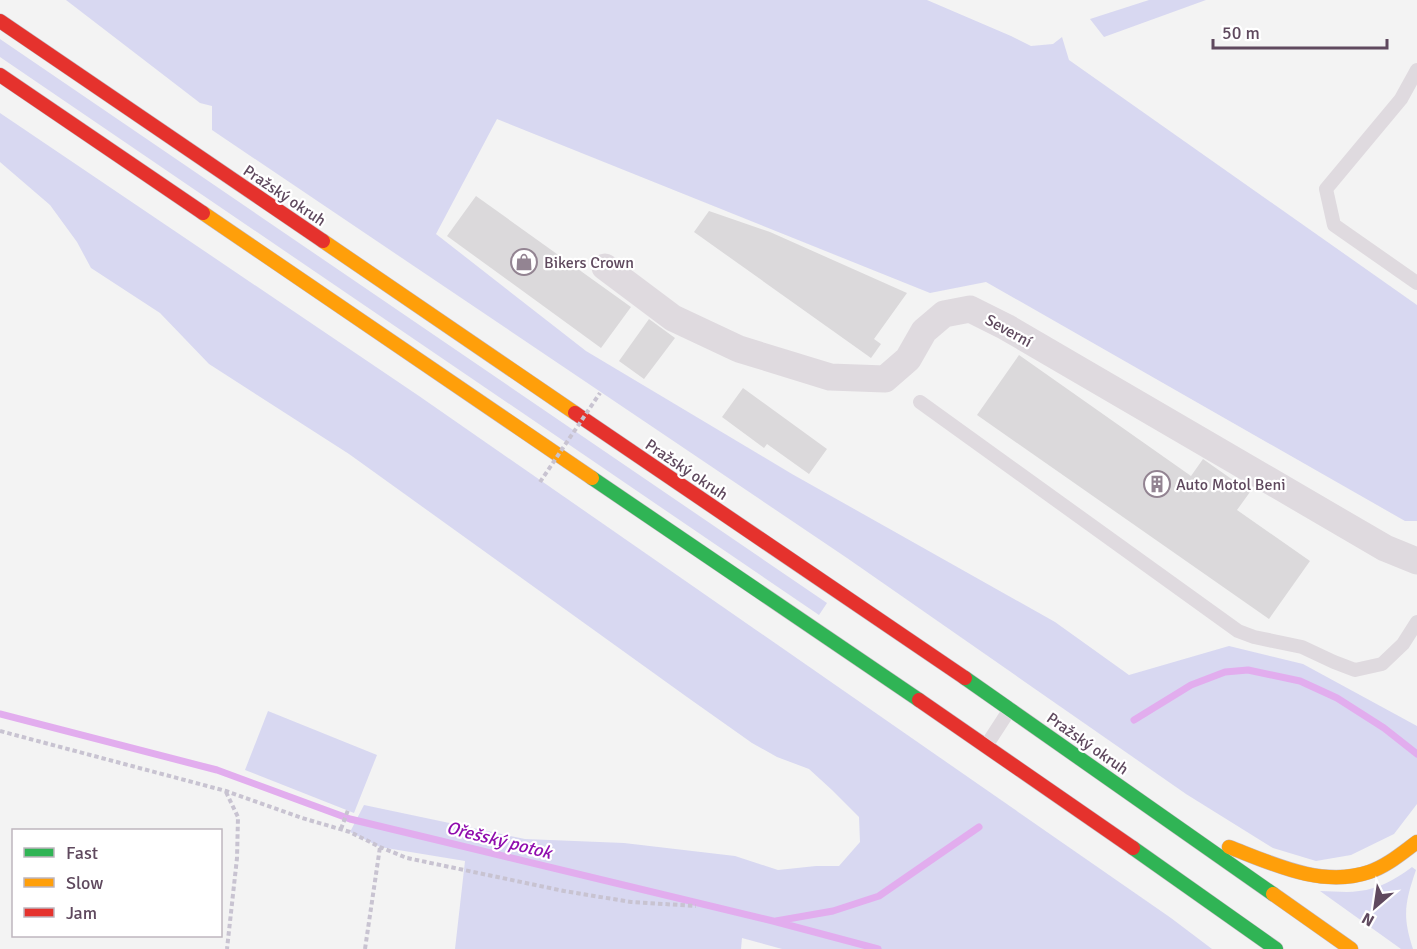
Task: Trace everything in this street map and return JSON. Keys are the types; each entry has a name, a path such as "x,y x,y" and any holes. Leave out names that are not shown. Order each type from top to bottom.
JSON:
{"highway":[{"name":"Pražský okruh","path":"0,21 1010,709 1351,949"},
{"path":"0,75 986,746 1276,949"},
{"path":"1185,831 1293,871 1325,877 1354,876 1378,869 1400,856 1417,842"}],"street":[{"name":"Severní","path":"605,267 673,318 739,349 830,377 885,379 908,359 924,331 944,314 970,309 1006,327 1385,548 1417,561"}],"lane":[{"path":"1417,70 1401,99 1326,189 1334,225 1417,283"},
{"path":"920,402 1238,632 1302,647 1355,670 1382,664 1402,644 1417,622"},
{"path":"986,746 1010,709"}],"path":[{"path":"540,482 600,393"},
{"path":"0,731 226,791 302,818 341,828 407,858 564,891 631,902 696,906"},
{"path":"226,791 238,817 237,858 227,949"},
{"path":"341,828 348,810"},
{"path":"365,949 380,847"}],"shaded area":[{"path":"66,0 927,0 1031,46 1053,44 1062,37 1069,60 1417,305 1417,521 1405,521 986,282 930,293 497,119 436,234 586,351 792,474 1055,622 1129,675 1229,646 1303,664 1417,726 1417,804 1394,834 1351,855 1316,861 1273,848 1186,794 847,558 212,130 212,106 200,103"},
{"path":"1149,0 1206,0 1104,37 1090,19"},
{"path":"0,39 827,603 819,615 0,57"},
{"path":"0,113 419,396 1171,918 1212,949 782,949 742,938 741,949 455,949 465,861 380,847 350,832 364,805 525,839 624,843 735,856 778,870 839,866 860,842 859,817 809,769 777,757 752,743 349,454 209,364 160,313 91,268 77,242 50,205 0,162"},
{"path":"268,711 377,755 354,813 245,770"},
{"path":"1412,867 1416,870 1407,900 1406,918 1413,949 1401,949 1320,891 1366,890 1380,886"}],"building":[{"path":"476,196 631,307 601,348 447,236"},
{"path":"709,211 770,232 907,293 874,339 881,344 871,358 694,232"},
{"path":"649,319 675,338 644,379 619,361"},
{"name":"Auto Motol Beni","path":"1019,355 1191,476 1203,459 1250,492 1237,510 1310,561 1269,619 977,415"},
{"path":"743,388 827,449 809,474 767,444 764,448 722,417"}],"waterway":[{"name":"Ořešský potok","path":"1134,720 1191,685 1225,672 1248,670 1300,681 1337,698 1384,728 1417,754"},
{"name":"Ořešský potok","path":"0,714 217,770 350,819 773,921 878,949"},
{"name":"Ořešský potok","path":"776,921 833,911 879,896 979,827"}],"traffic: fast":[{"path":"592,478 919,700"},
{"path":"965,678 1273,894"},
{"path":"1133,848 1276,949"}],"traffic: slow":[{"path":"203,213 592,478"},
{"path":"323,241 575,413"},
{"path":"1229,847 1280,867 1316,876 1333,877 1369,872 1394,859 1417,842"},
{"path":"1273,894 1351,949"}],"traffic: jam":[{"path":"0,21 323,241"},
{"path":"0,75 203,213"},
{"path":"575,413 965,678"},
{"path":"919,700 1133,848"}],"place":[{"name":"Bikers Crown","path":"524,262"},
{"name":"Auto Motol Beni","path":"1157,484"}]}
